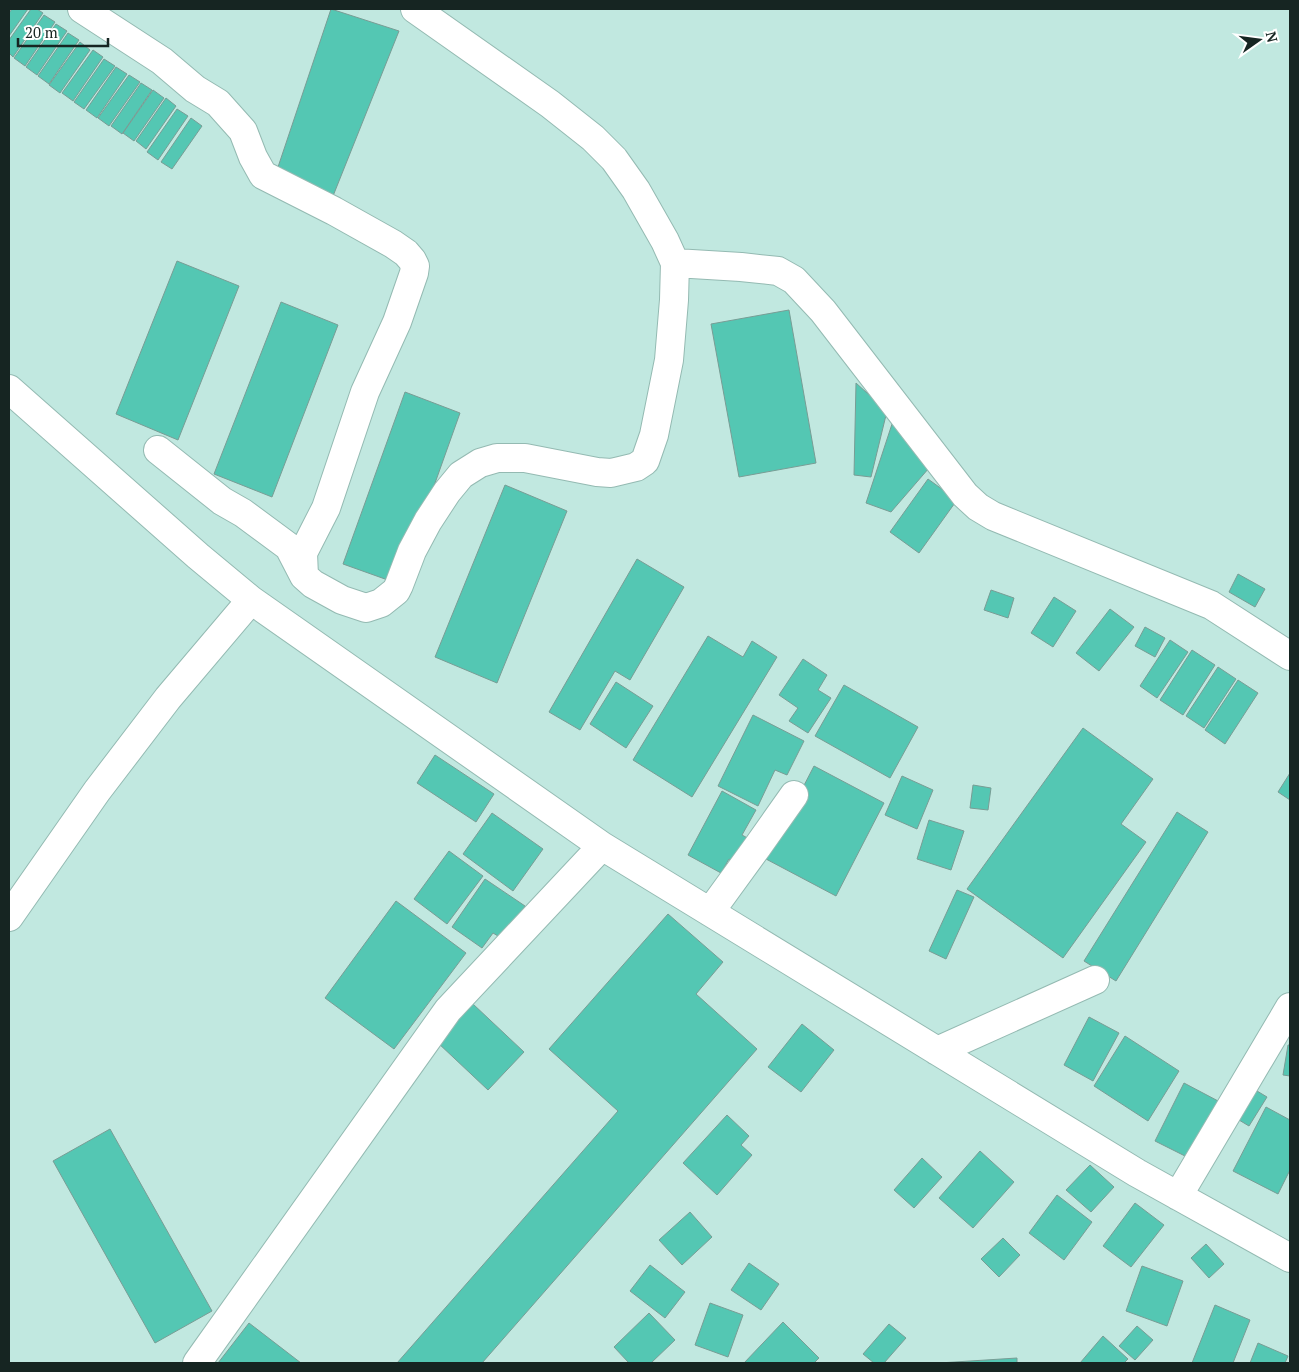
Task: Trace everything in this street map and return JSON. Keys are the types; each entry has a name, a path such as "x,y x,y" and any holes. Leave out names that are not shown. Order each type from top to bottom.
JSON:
{"street":[{"path":"82,9 162,61 195,90 218,103 243,131 253,157 263,175 393,244 412,260 414,273 396,322 365,392 326,508 303,553 304,576"},
{"path":"158,450 222,501 243,513 290,547 304,576 313,584 342,600 366,608 381,603 396,591 412,551 428,521 447,492 461,475 480,463 498,458 525,458 611,474 636,467 645,461 654,435 669,360 675,262 665,241 636,190 614,160 593,138 550,104 415,9"},
{"path":"675,262 778,271 794,280 823,311 965,495 978,508 993,516 1211,605 1290,656"},
{"path":"9,389 198,556 252,600 602,846 1137,1173 1290,1258"},
{"path":"9,917 97,791 168,698 252,600"},
{"path":"710,912 794,795"},
{"path":"197,1363 448,1010 602,846"},
{"path":"937,1051 1095,980"},
{"path":"1178,1196 1290,1007"}],"building":[{"path":"12,9 28,9 9,36 9,13"},
{"path":"31,9 37,9 43,13 13,57 9,53 9,40"},
{"path":"331,9 399,31 331,201 275,176"},
{"path":"44,15 55,22 25,66 14,58"},
{"path":"56,24 67,31 37,75 26,67"},
{"path":"68,33 79,40 49,84 38,76"},
{"path":"80,42 90,50 60,93 49,85"},
{"path":"93,50 103,57 73,101 62,93"},
{"path":"104,59 115,66 84,109 74,102"},
{"path":"116,67 127,74 97,118 86,110"},
{"path":"129,75 140,82 109,126 98,118"},
{"path":"141,83 152,90 122,134 111,126"},
{"path":"153,90 164,98 134,141 123,133"},
{"path":"166,98 176,106 146,149 136,141"},
{"path":"177,109 188,116 158,160 147,152"},
{"path":"191,118 202,126 172,169 161,162"},
{"path":"177,261 239,286 178,440 116,414"},
{"path":"281,302 338,325 272,497 214,474"},
{"path":"789,310 816,463 739,477 711,324"},
{"path":"856,383 887,411 871,477 854,475"},
{"path":"405,392 460,413 399,584 343,564"},
{"path":"893,421 929,468 891,512 866,503"},
{"path":"928,479 957,500 919,553 890,532"},
{"path":"505,485 567,511 497,683 435,657"},
{"path":"637,559 684,587 630,680 615,671 580,730 549,712"},
{"path":"1238,574 1265,589 1255,607 1229,592"},
{"path":"991,590 1014,598 1008,618 984,610"},
{"path":"1054,597 1076,611 1053,647 1031,633"},
{"path":"1110,609 1134,627 1099,671 1076,653"},
{"path":"1145,627 1165,638 1155,657 1135,646"},
{"path":"708,636 743,657 752,641 777,657 692,797 633,760"},
{"path":"1170,640 1188,652 1157,698 1140,686"},
{"path":"1192,650 1215,665 1183,715 1160,700"},
{"path":"803,659 827,675 818,690 831,698 808,733 789,721 798,708 779,695"},
{"path":"1218,667 1236,679 1204,728 1186,716"},
{"path":"1238,680 1258,693 1225,744 1205,730"},
{"path":"616,682 653,706 626,748 590,724"},
{"path":"844,685 918,727 890,778 815,736"},
{"path":"753,715 804,741 787,775 775,770 758,806 718,786"},
{"path":"1083,728 1153,779 1121,824 1146,842 1063,958 967,889"},
{"path":"435,755 494,794 476,822 417,783"},
{"path":"814,766 884,803 836,896 766,859"},
{"path":"1290,773 1290,800 1278,792"},
{"path":"902,776 933,790 917,829 885,815"},
{"path":"973,785 991,788 988,810 970,808"},
{"path":"722,791 756,810 742,835 751,840 738,864 729,859 721,873 688,855"},
{"path":"1177,812 1208,832 1116,981 1084,961"},
{"path":"492,813 543,849 513,891 463,854"},
{"path":"929,820 964,831 951,870 917,859"},
{"path":"449,851 483,876 447,924 414,899"},
{"path":"485,879 525,906 503,939 493,933 482,948 452,927"},
{"path":"957,890 974,897 946,959 929,951"},
{"path":"396,901 466,953 394,1049 325,998"},
{"path":"668,914 723,962 696,994 757,1049 482,1363 397,1363 618,1111 549,1049"},
{"path":"473,1004 524,1052 488,1090 437,1042"},
{"path":"1089,1017 1119,1033 1093,1081 1064,1065"},
{"path":"802,1024 834,1050 801,1092 768,1067"},
{"path":"1125,1036 1179,1071 1148,1121 1094,1086"},
{"path":"1288,1045 1290,1045 1290,1076 1283,1075"},
{"path":"1184,1083 1220,1102 1191,1159 1155,1141"},
{"path":"1252,1088 1267,1097 1249,1126 1234,1117"},
{"path":"1266,1107 1290,1120 1290,1170 1278,1194 1233,1171"},
{"path":"727,1115 749,1136 741,1145 752,1155 717,1195 683,1163"},
{"path":"110,1129 212,1311 155,1343 53,1161"},
{"path":"980,1151 1014,1182 973,1228 939,1198"},
{"path":"922,1158 942,1177 914,1208 894,1190"},
{"path":"1090,1165 1114,1187 1091,1212 1066,1190"},
{"path":"1057,1195 1092,1222 1064,1260 1029,1233"},
{"path":"1135,1203 1164,1225 1131,1267 1103,1246"},
{"path":"690,1212 712,1237 682,1265 659,1240"},
{"path":"1003,1238 1020,1255 999,1277 981,1259"},
{"path":"1206,1244 1224,1264 1209,1278 1191,1258"},
{"path":"749,1263 779,1284 761,1310 731,1290"},
{"path":"650,1265 685,1292 665,1318 630,1291"},
{"path":"1142,1266 1183,1281 1167,1326 1126,1311"},
{"path":"710,1303 743,1315 728,1357 695,1345"},
{"path":"1215,1305 1250,1320 1233,1363 1192,1363"},
{"path":"649,1313 675,1340 651,1363 629,1363 614,1347"},
{"path":"783,1322 819,1358 814,1363 744,1363"},
{"path":"249,1323 301,1363 218,1363"},
{"path":"889,1324 906,1338 884,1363 874,1363 863,1354"},
{"path":"1137,1326 1153,1340 1135,1360 1119,1346"},
{"path":"1103,1336 1128,1359 1124,1363 1080,1363"},
{"path":"1258,1343 1288,1356 1285,1363 1250,1363"},
{"path":"1017,1358 1017,1363 939,1363"}]}
